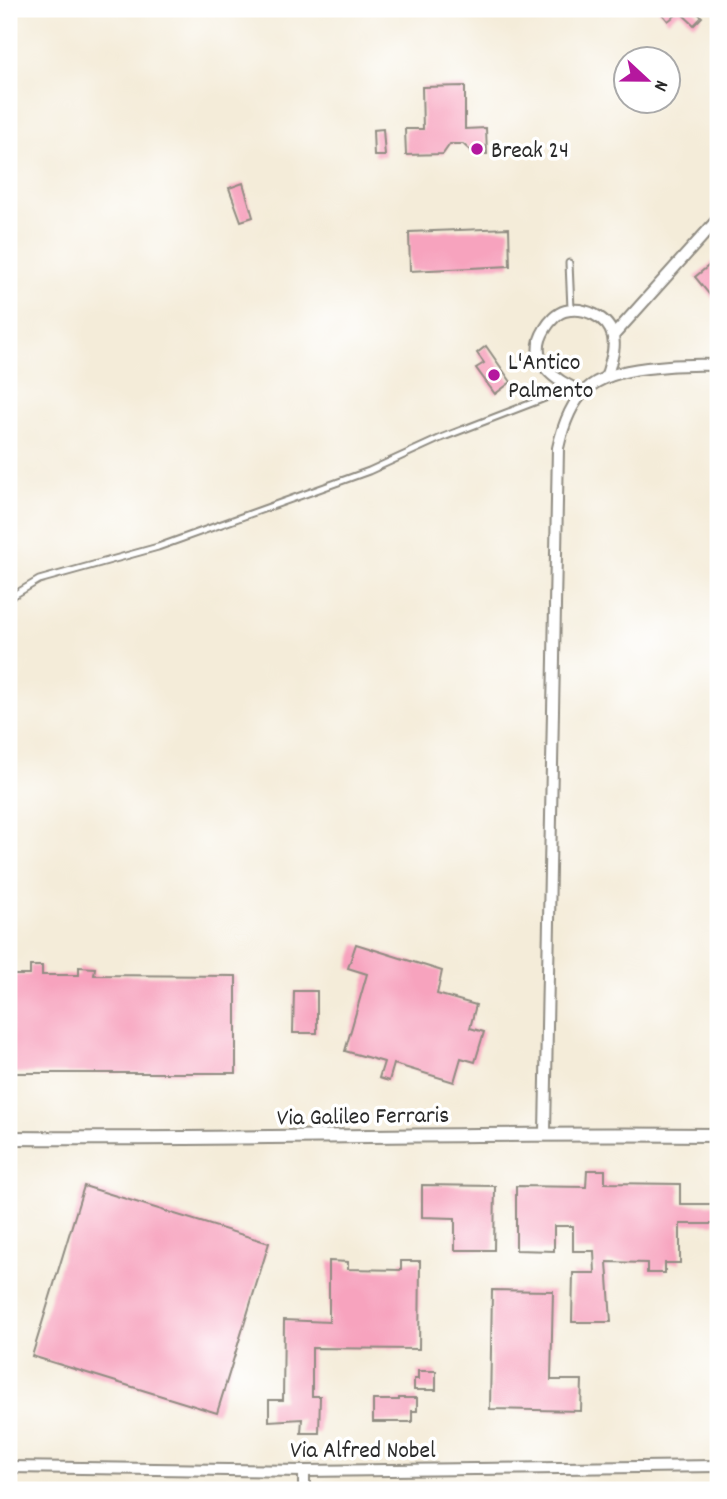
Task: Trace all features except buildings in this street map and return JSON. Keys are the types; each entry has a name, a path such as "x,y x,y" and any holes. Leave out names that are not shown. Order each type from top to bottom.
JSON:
{"street":[{"path":"613,336 718,219"},
{"path":"583,392 563,384 549,373 538,352 540,336 562,311 582,310 595,315 607,325 613,336 613,355 607,374"},
{"path":"545,1132 558,448 569,411 583,392 607,374 679,364 718,365"},
{"name":"Via Galileo Ferraris","path":"9,1138 178,1139 545,1132 718,1135"},
{"name":"Via Alfred Nobel","path":"9,1467 304,1471 718,1466"},
{"path":"304,1471 304,1490"}],"lane":[{"path":"569,263 571,310"},
{"path":"9,598 38,580 158,547 369,471 442,438 545,398 563,384"}],"place":[{"name":"Break 24","path":"477,149"},
{"name":"L'Antico Palmento","path":"494,375"}]}
